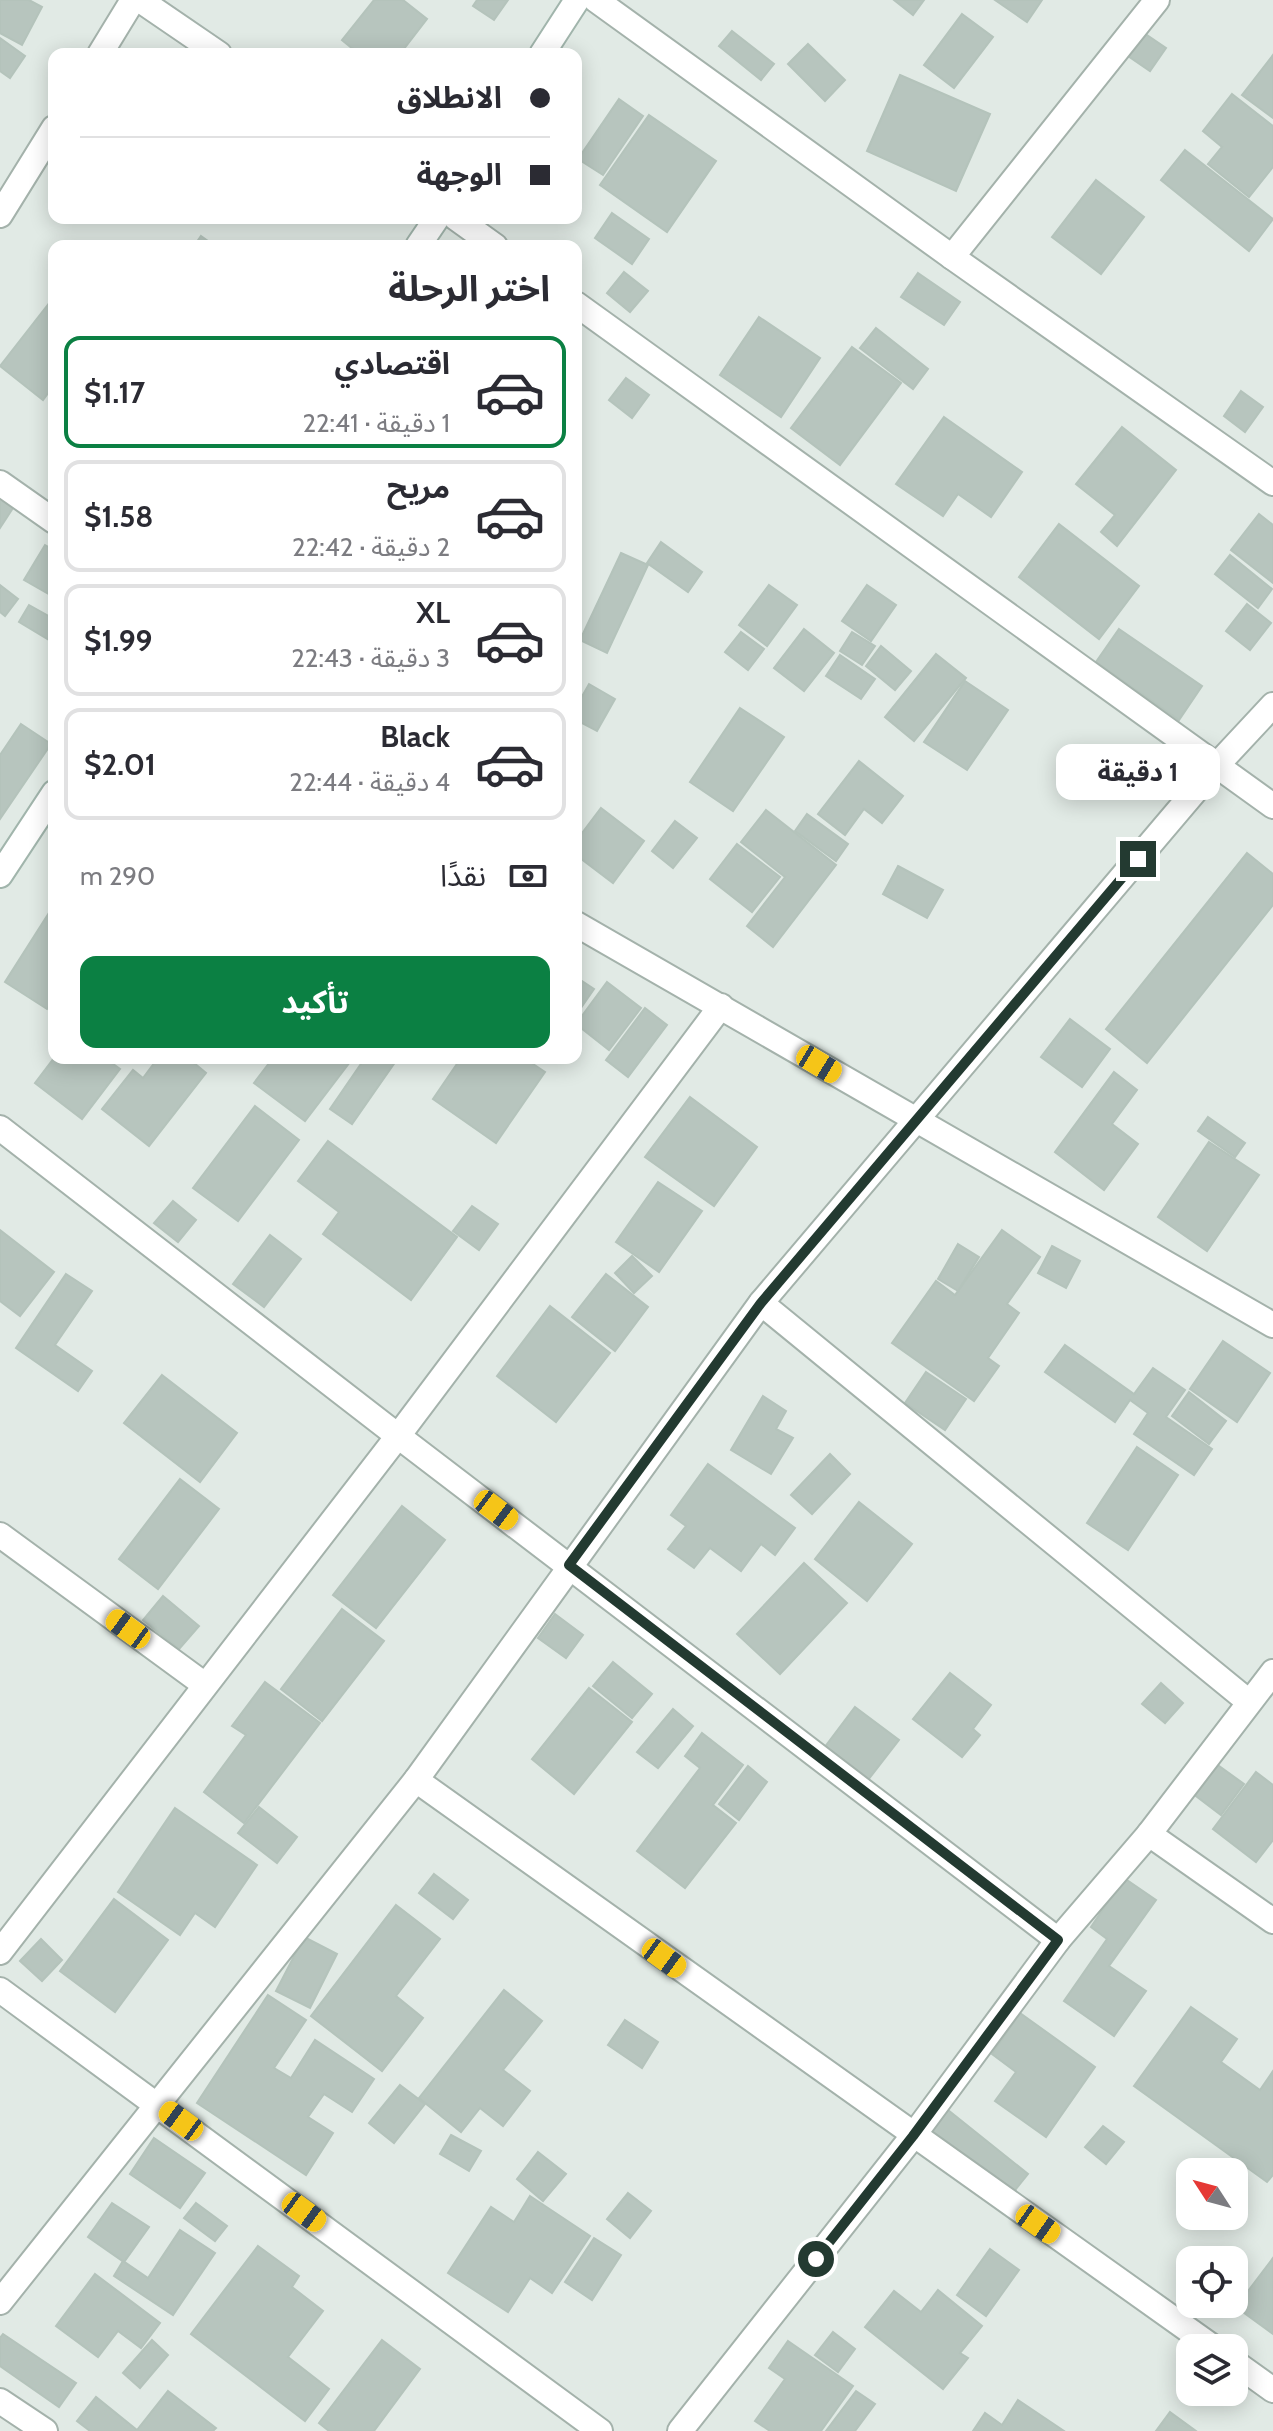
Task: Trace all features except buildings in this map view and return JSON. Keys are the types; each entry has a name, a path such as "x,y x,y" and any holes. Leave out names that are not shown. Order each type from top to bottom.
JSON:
{"street":[{"path":"104,48 133,0"},
{"path":"140,0 210,48"},
{"path":"546,48 577,0"},
{"path":"596,0 952,257 1273,483"},
{"path":"952,257 1157,0"},
{"path":"0,215 48,138"},
{"path":"464,224 487,240"},
{"path":"582,308 1273,806"},
{"path":"0,483 48,517"},
{"path":"0,2302 416,1780 761,1303 1218,764 1273,705"},
{"path":"0,875 48,802"},
{"path":"582,927 1273,1325"},
{"path":"0,1952 398,1436 721,1006"},
{"path":"0,1128 1058,1940"},
{"path":"761,1303 1249,1702"},
{"path":"0,1535 205,1685"},
{"path":"680,2431 913,2136 1058,1940 1149,1834 1273,1672"},
{"path":"416,1780 1194,2334"},
{"path":"1149,1834 1273,1921"},
{"path":"0,1990 600,2431"},
{"path":"1248,2372 1273,2390"},
{"path":"0,2401 45,2431"}],"route":[{"path":"816,2259 913,2136 1058,1940 569,1565 761,1303 1138,859"}]}
